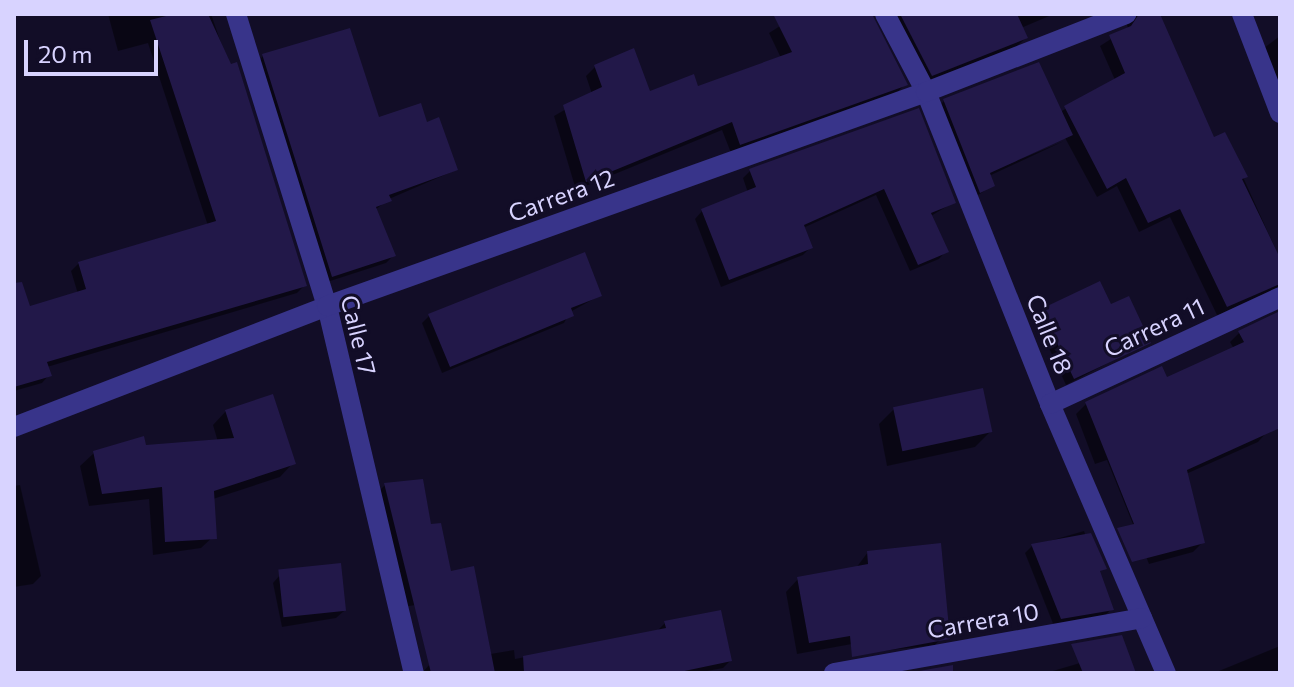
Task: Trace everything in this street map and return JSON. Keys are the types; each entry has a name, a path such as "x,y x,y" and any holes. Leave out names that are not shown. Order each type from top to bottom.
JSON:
{"street":[{"name":"Calle 17","path":"236,14 327,306 414,673"},
{"name":"Calle 18","path":"885,14 926,92 1050,404 1166,673"},
{"name":"Carrera 12","path":"14,427 327,306 926,92 1126,14"},
{"path":"1242,14 1280,113"},
{"name":"Carrera 11","path":"1050,404 1280,297"},
{"name":"Carrera 10","path":"834,673 1142,618"}],"building":[{"path":"174,14 208,14 231,64 237,62 307,286 47,362 52,376 14,387 14,283 22,282 30,306 86,289 78,262 216,221 150,20"},
{"path":"773,14 872,14 908,85 740,145 732,122 586,182 563,105 602,87 594,65 634,48 650,91 694,74 698,86 792,52"},
{"path":"900,14 1017,14 1028,38 932,76"},
{"path":"1139,14 1160,14 1214,137 1225,132 1248,177 1242,179 1280,258 1280,284 1227,307 1180,209 1148,223 1126,178 1107,189 1064,106 1125,73 1109,35 1131,26"},
{"path":"350,28 379,117 421,103 427,122 439,117 458,170 389,195 392,201 376,207 396,256 332,277 262,54"},
{"path":"1039,62 1073,135 990,173 995,186 980,193 943,99"},
{"path":"919,108 956,203 931,213 949,252 918,265 884,189 804,225 813,248 729,280 701,209 756,187 749,169"},
{"path":"585,252 602,296 571,308 574,316 450,367 428,314"},
{"path":"1100,281 1111,304 1129,296 1151,343 1074,379 1041,309"},
{"path":"1280,311 1280,428 1187,470 1205,543 1132,562 1117,528 1134,524 1085,402 1162,366 1167,377 1244,342 1238,331"},
{"path":"983,388 992,432 902,451 893,407"},
{"path":"273,394 296,464 214,491 217,539 165,542 162,487 102,494 93,451 144,436 146,445 234,438 225,410"},
{"path":"423,479 431,524 441,523 451,571 474,566 495,673 431,673 384,483"},
{"path":"1091,533 1107,569 1100,571 1114,610 1061,619 1031,544"},
{"path":"941,543 950,639 852,657 850,636 809,643 797,577 868,564 867,551"},
{"path":"341,563 346,611 283,617 278,570"},
{"path":"721,610 732,661 675,673 524,673 523,656 666,628 664,621"},
{"path":"1122,635 1136,673 1083,673 1071,644"},
{"path":"953,665 953,673 908,673"}]}
